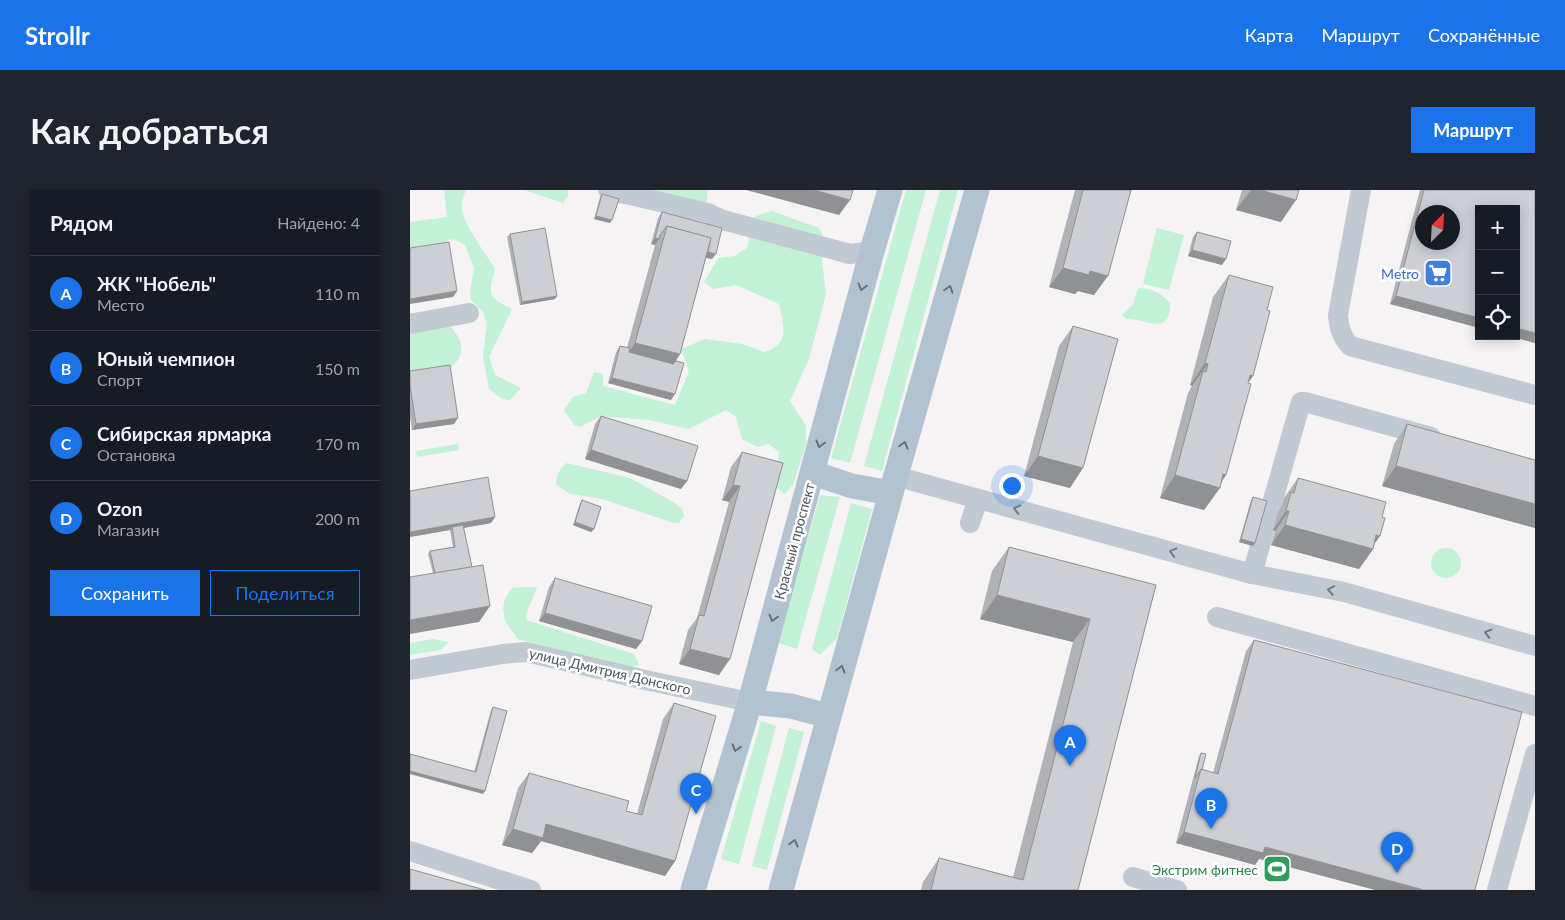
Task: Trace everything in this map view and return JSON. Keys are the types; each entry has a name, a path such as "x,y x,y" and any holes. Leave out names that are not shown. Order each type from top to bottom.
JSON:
{"main road":[{"name":"Красный проспект","path":"693,890 750,702 890,190"},
{"path":"781,890 828,716 977,190"},
{"path":"813,472 852,486 893,484"},
{"path":"750,702 791,706 828,716"}],"street":[{"path":"608,190 708,213 723,220 850,254 872,251"},
{"path":"1361,190 1338,314 1343,338 1350,346 1535,396"},
{"path":"410,324 469,313"},
{"path":"1252,574 1302,402 1451,443"},
{"path":"893,484 978,499 1252,574 1344,592 1535,646"},
{"path":"970,523 978,499"},
{"path":"1217,617 1535,706"},
{"name":"улица Дмитрия Донского","path":"410,670 503,654 526,652 750,702"},
{"path":"1496,890 1535,754"},
{"path":"410,851 531,890"},
{"path":"1133,877 1177,890"}],"green space":[{"path":"444,190 466,190 462,204 463,215 495,269 491,294 497,301 512,309 489,357 495,375 521,388 510,400 502,399 489,389 483,357 487,324 483,312 471,300 470,292 474,268 465,245 450,239 443,244 410,251 410,222 447,217"},
{"path":"524,190 568,190 568,196 563,203"},
{"path":"607,190 708,190 706,207"},
{"path":"906,190 926,190 850,463 831,458"},
{"path":"940,190 958,190 882,471 864,466"},
{"path":"772,211 819,228 827,244 822,260 826,294 809,359 790,401 806,426 806,444 793,485 784,494 775,486 779,452 769,444 758,447 742,439 736,417 726,410 689,429 649,420 601,416 580,427 574,425 564,410 573,397 586,393 594,372 603,374 603,386 675,405 689,371 681,349 705,339 742,344 765,352 778,344 782,339 783,333 779,304 736,285 713,289 704,282 718,258 735,256 748,247 749,231 756,216"},
{"path":"1157,228 1184,235 1169,290 1143,284"},
{"path":"1138,288 1156,292 1170,303 1169,314 1166,320 1156,324 1126,319 1122,315 1133,304"},
{"path":"433,312 451,327 460,340 462,348 460,355 448,371 438,372 421,369 410,373 410,313"},
{"path":"458,444 459,450 417,457 416,451"},
{"path":"567,463 630,478 675,503 682,509 684,516 679,523 671,522 602,499 570,494 556,484 559,472"},
{"path":"820,495 840,497 797,649 778,643"},
{"path":"851,503 872,509 837,638 820,655 812,649"},
{"path":"1446,548 1457,552 1461,563 1457,574 1446,578 1435,574 1431,563 1435,552"},
{"path":"537,587 526,620 634,654 639,665 628,668 518,639 505,621 503,609 505,598 512,588"},
{"path":"433,639 449,642 441,650 410,655 410,643"},
{"path":"761,721 776,726 739,864 721,859"},
{"path":"789,728 804,732 767,870 752,866"}],"building":[{"path":"814,190 853,190 850,200"},
{"path":"1083,190 1131,190 1108,276 1090,271 1089,275 1063,268"},
{"path":"1260,190 1299,190 1296,200"},
{"name":"Metro","path":"1424,190 1535,190 1535,333 1520,329 1520,205 1475,205 1475,317 1396,296 1415,224 1415,250 1460,250 1460,205 1420,205"},
{"path":"602,194 619,199 612,220 596,216"},
{"path":"662,212 722,228 716,254 708,252 711,238 667,226 659,239 655,238"},
{"path":"667,226 711,238 680,354 635,343"},
{"path":"545,228 557,296 522,302 510,234"},
{"path":"1197,232 1231,241 1226,259 1192,250"},
{"path":"449,242 457,291 410,299 410,248"},
{"path":"1229,275 1273,287 1267,310 1270,311 1253,376 1250,375 1248,383 1251,384 1226,475 1223,474 1220,488 1175,475 1203,371 1206,372 1208,364 1205,363"},
{"path":"1073,326 1118,339 1083,468 1038,456"},
{"path":"620,346 630,348 629,352 673,364 676,361 684,363 675,394 612,378"},
{"path":"450,365 458,418 416,424 410,385 410,371"},
{"path":"601,416 698,446 687,481 591,450"},
{"path":"1407,424 1535,460 1535,504 1396,466"},
{"path":"742,452 783,463 730,659 690,649 699,615 704,616 740,486 733,485"},
{"path":"488,477 495,517 410,532 410,491"},
{"path":"1298,478 1386,502 1382,517 1385,518 1380,536 1376,535 1373,549 1285,525 1289,511 1286,511 1291,492 1294,493"},
{"path":"1253,497 1267,501 1255,543 1241,539"},
{"path":"582,500 601,507 594,529 575,522"},
{"path":"463,525 472,567 435,573 430,551 455,547 452,527"},
{"path":"1009,547 1156,585 1078,890 931,890 939,858 1023,880 1090,619 997,595"},
{"path":"483,565 490,606 410,620 410,577"},
{"path":"555,578 652,606 642,641 545,613"},
{"path":"1254,640 1522,712 1475,890 1424,890 1265,847 1263,853 1184,832 1201,769 1218,774"},
{"path":"674,703 716,716 675,861 546,824 543,838 513,829 529,773 629,801 626,811 642,815"},
{"path":"493,707 507,711 485,791 410,771 410,754 476,772"},
{"path":"1201,753 1206,754 1202,770 1195,778"},
{"path":"410,869 485,890 410,890"}],"place":[{"name":"Metro","path":"1438,273"},
{"name":"ЖК \"Нобель\"","path":"1070,766"},
{"name":"Сибирская ярмарка","path":"696,814"},
{"name":"Юный чемпион","path":"1211,829"},
{"name":"Экстрим фитнес","path":"1277,869"},
{"name":"Ozon","path":"1397,873"}]}
